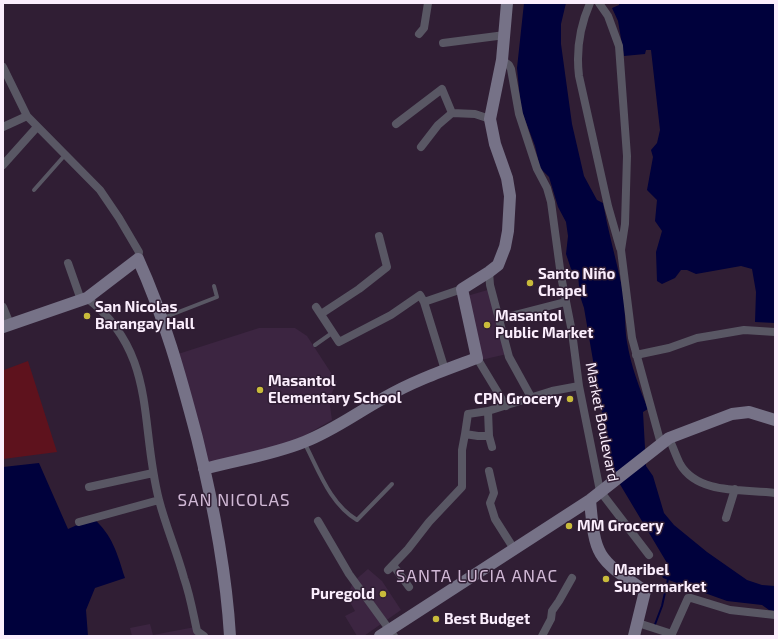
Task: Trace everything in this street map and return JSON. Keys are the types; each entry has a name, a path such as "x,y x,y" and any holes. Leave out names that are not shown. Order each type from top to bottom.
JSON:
{"street":[{"path":"419,34 424,28 428,3"},
{"path":"424,302 462,289 489,272 501,260 506,247 510,196 495,144 490,119 502,60 507,3"},
{"path":"590,3 581,30 578,56 579,76 608,206 621,250 636,355 665,441 681,465 699,483 735,489 775,493"},
{"path":"599,3 608,16 619,46 627,156 625,224 621,250"},
{"path":"443,43 505,35"},
{"name":"Market Boulevard","path":"502,60 509,65 511,69 518,114 537,169 550,195 557,233 558,254 565,302 572,332 579,386 600,491 649,555"},
{"path":"3,67 27,116 100,190 119,218 138,252 138,259 154,295 184,388 204,469 216,526 230,636"},
{"path":"396,124 442,89 452,113"},
{"path":"421,147 438,125 452,113 475,114 490,119"},
{"path":"3,127 27,116"},
{"path":"3,165 37,127"},
{"path":"379,236 387,267 359,289 319,311 339,342 391,315 420,295 424,302 445,370"},
{"path":"3,307 7,325 84,299 138,259"},
{"path":"68,263 84,299 101,310 117,329 131,352 138,368 144,399 153,473 159,500 200,634"},
{"path":"489,272 490,285 509,357 531,398"},
{"path":"462,289 477,358 506,406"},
{"path":"499,319 565,302"},
{"path":"636,355 669,348 697,338 744,330 775,332"},
{"path":"204,469 273,452 304,442 357,415 384,398 445,370 477,358"},
{"path":"409,587 390,567 408,549 429,522 462,487 462,450 468,414 506,406 552,390 579,386"},
{"path":"488,411 489,436 492,446"},
{"path":"318,521 349,574 388,634 590,500 665,441 732,414 749,412 774,418"},
{"path":"465,434 489,436"},
{"path":"489,471 494,493 490,503 495,519 514,549"},
{"path":"89,487 153,473"},
{"path":"726,518 735,489"},
{"path":"79,522 159,500"},
{"path":"590,500 592,532 597,551 612,569 645,591 634,636"},
{"path":"542,636 551,619 552,611 559,602 572,578"},
{"path":"638,623 671,635 688,598 730,610 775,615"}],"lane":[{"path":"34,190 65,155"},
{"path":"162,318 217,298 214,286"},
{"path":"315,345 332,332"},
{"path":"304,442 333,499 348,515 357,520 392,484"}],"shaded area":[{"path":"524,3 566,3 561,24 561,44 572,124 584,176 597,200 603,203 620,276 629,351 641,393 648,409 643,412 646,466 653,476 664,513 674,525 707,552 747,580 762,585 775,586 775,611 769,610 762,605 727,601 663,578 660,573 667,563 612,471 584,308 580,296 578,276 571,269 566,254 568,236 566,222 558,207 549,177 540,168 535,146 521,109 517,68"},
{"path":"619,3 775,3 775,323 755,322 756,292 752,269 741,266 696,274 687,270 681,270 675,278 662,284 657,281 656,252 662,231 655,221 657,200 647,190 653,157 651,150 657,143 660,130 651,50 646,50 645,54 624,56 618,21 612,8 619,5"},
{"name":"Masantol Public Market","path":"491,289 507,354 481,360 467,296"},
{"name":"Masantol Elementary School","path":"259,328 295,328 307,336 337,382 329,399 332,420 295,441 207,464 178,354"},
{"path":"28,361 57,452 3,459 3,369 4,370"},
{"path":"39,463 68,529 93,518 105,531 114,545 125,578 95,588 86,610 88,636 3,636 3,467"},
{"name":"Puregold","path":"368,569 382,581 401,610 364,636 357,636 345,616 355,611 347,597 353,582"},
{"path":"150,624 153,635 195,627 197,636 132,636 130,628"}],"waterway":[{"path":"654,627 662,606 668,579"}],"place":[{"name":"Santo Niño Chapel","path":"530,283"},
{"name":"San Nicolas Barangay Hall","path":"87,316"},
{"name":"Masantol Public Market","path":"487,325"},
{"name":"Masantol Elementary School","path":"260,390"},
{"name":"CPN Grocery","path":"570,399"},
{"name":"MM Grocery","path":"569,526"},
{"name":"Maribel Supermarket","path":"606,579"},
{"name":"Puregold","path":"383,594"},
{"name":"Best Budget","path":"436,619"}],"district":[{"name":"SAN NICOLAS","path":"234,500"},
{"name":"SANTA LUCIA ANAC","path":"477,576"}]}
